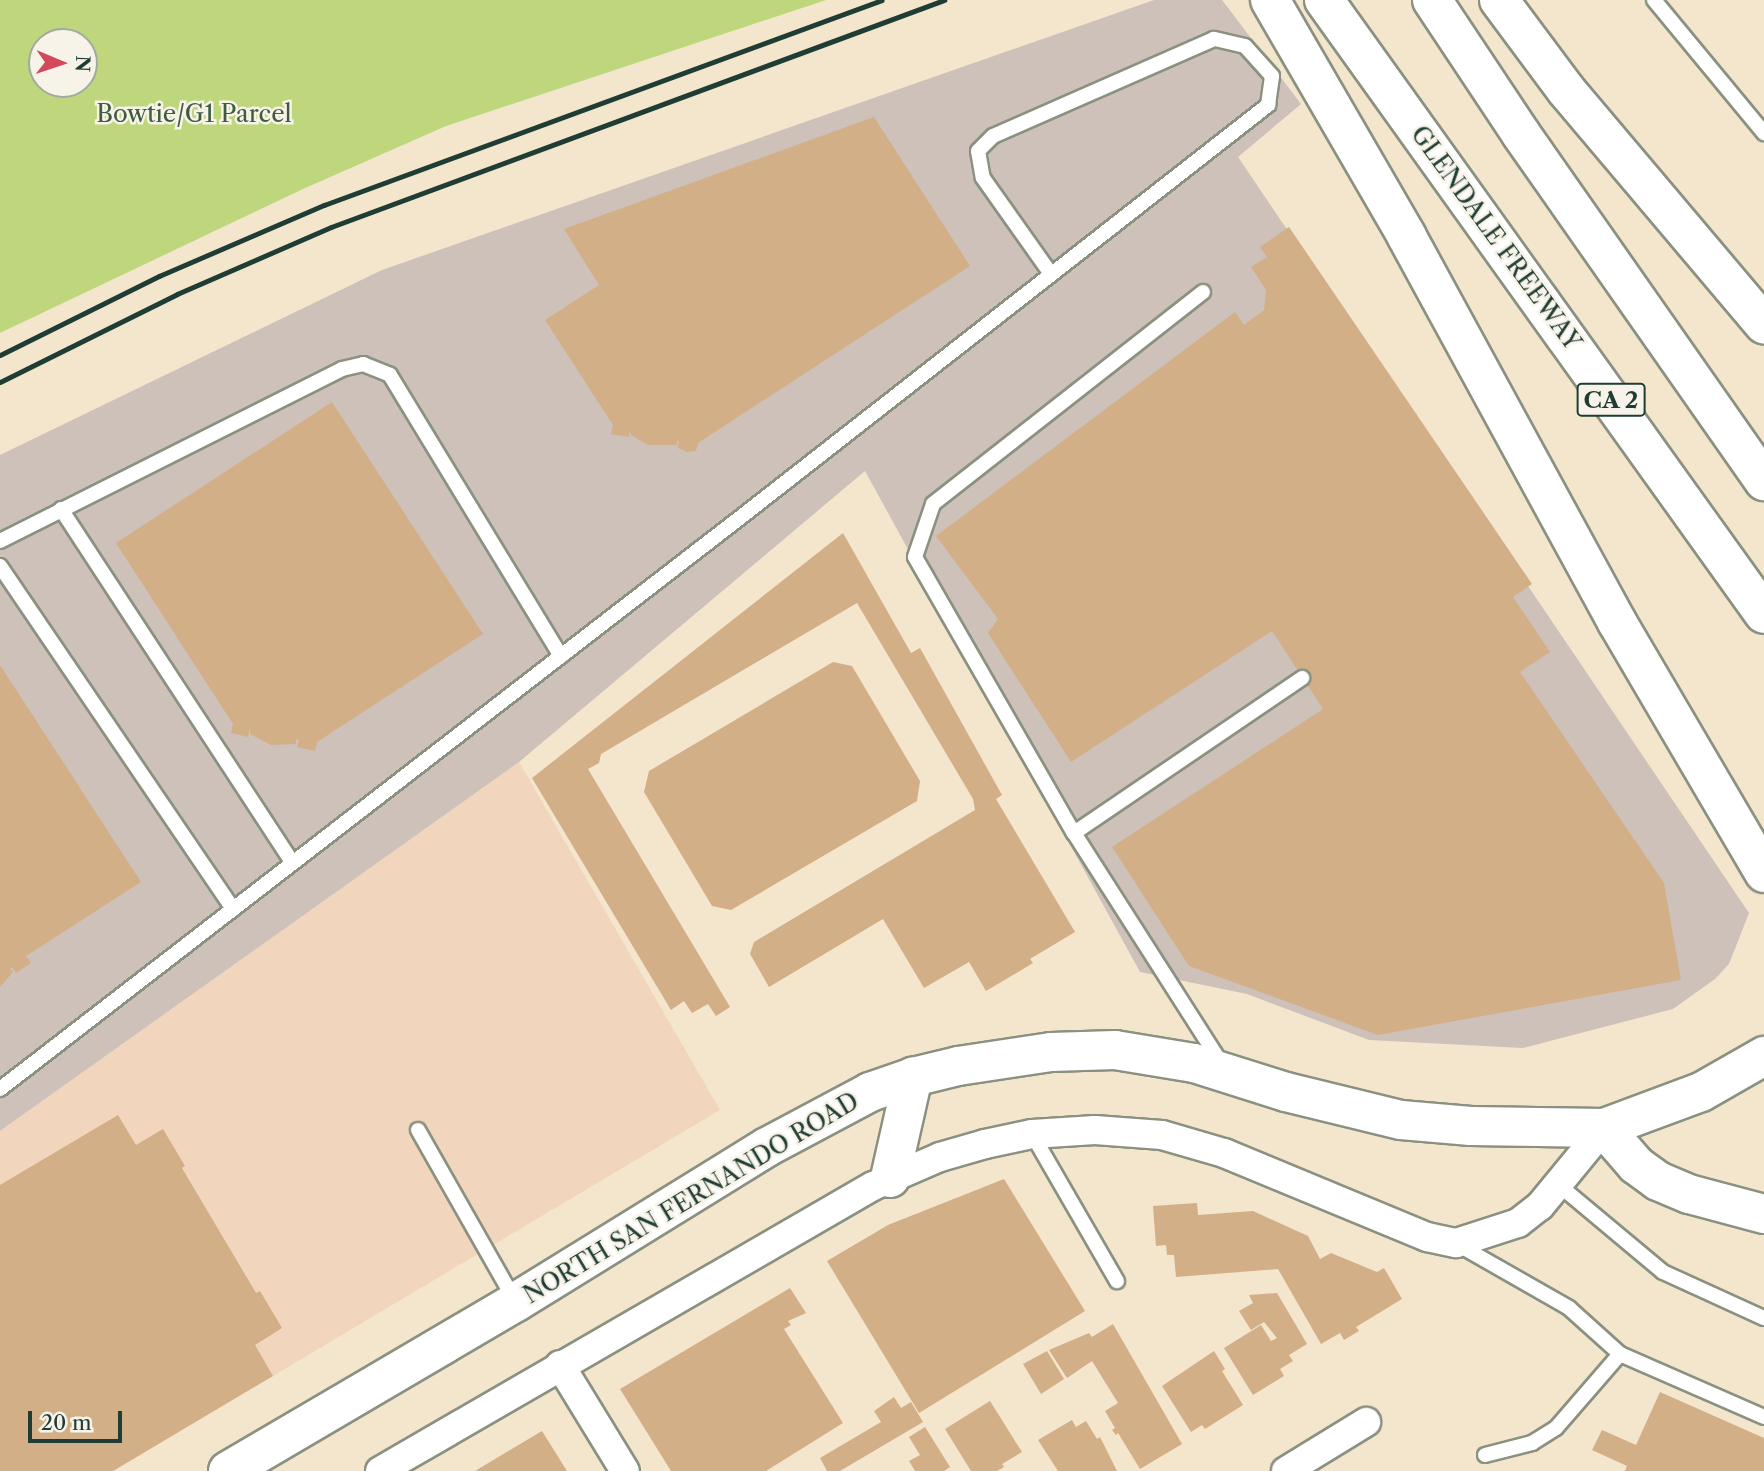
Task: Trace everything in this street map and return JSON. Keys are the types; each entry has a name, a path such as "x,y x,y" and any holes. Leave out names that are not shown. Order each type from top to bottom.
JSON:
{"main road":[{"path":"1270,0 1406,235 1617,622 1764,873"},
{"name":"GLENDALE FREEWAY","path":"1324,0 1764,614"},
{"path":"1432,0 1521,134 1764,481"},
{"path":"1499,0 1566,90 1764,324"},
{"name":"NORTH SAN FERNANDO ROAD","path":"228,1471 516,1302 767,1147 870,1092 913,1077 958,1066 1051,1052 1115,1050 1194,1063 1286,1092 1401,1120 1471,1126 1604,1128 1701,1092 1764,1056"},
{"path":"890,1178 913,1077"},
{"path":"1604,1128 1636,1165 1658,1181 1689,1194 1764,1214"}],"street":[{"path":"380,1471 560,1365 890,1178 940,1157 1032,1134 1128,1131 1193,1143 1427,1237 1456,1243 1518,1223 1540,1206 1560,1186 1604,1128"},
{"path":"560,1365 625,1471"},
{"path":"1286,1471 1366,1422"}],"lane":[{"path":"1654,0 1764,133"},
{"path":"0,1089 561,656 1268,105 1272,76 1245,46 1214,39 993,136 978,151 983,178 1051,274"},
{"path":"1203,292 933,504 915,557 1074,833 1228,1074"},
{"path":"0,541 342,369 363,365 390,375 561,656"},
{"path":"61,509 293,863"},
{"path":"0,566 233,909"},
{"path":"1074,833 1302,678"},
{"path":"418,1130 516,1302"},
{"path":"1032,1134 1056,1181 1117,1281"},
{"path":"1560,1186 1663,1272 1764,1318"},
{"path":"1456,1243 1569,1308 1620,1354 1764,1417"},
{"path":"1485,1455 1532,1443 1556,1428 1620,1354"}],"shaded area":[{"path":"1154,0 1222,0 1301,104 1238,157 1749,913 1729,964 1715,979 1673,1009 1523,1048 1369,1040 1247,994 1140,972 865,471 519,762 0,1131 0,455 382,270"},
{"path":"519,762 720,1110 113,1471 0,1471 0,1131"}],"green space":[{"name":"Bowtie/G1 Parcel","path":"0,0 826,0 446,126 303,189 0,333"}],"building":[{"path":"874,117 970,266 698,443 696,451 687,452 678,448 677,440 677,445 648,445 631,435 630,430 629,437 611,434 613,425 545,320 599,285 564,229"},
{"path":"1289,227 1532,584 1513,597 1550,652 1520,672 1664,883 1681,980 1378,1035 1189,966 1112,847 1323,709 1272,631 1071,762 988,633 998,619 936,536 1235,312 1244,325 1264,310 1266,290 1251,267 1267,257 1260,247"},
{"path":"332,402 483,634 317,742 315,751 297,747 299,740 296,739 296,744 271,745 250,734 250,728 248,737 231,733 233,724 116,543"},
{"path":"843,533 911,653 920,648 1002,795 996,799 1075,932 1030,959 1033,963 986,991 969,962 924,988 883,919 769,987 750,954 754,942 975,810 973,799 857,603 601,754 599,763 588,769 730,1007 716,1016 708,1004 692,1013 684,1001 671,1010 532,778"},
{"path":"833,662 852,666 920,781 917,801 731,910 712,906 644,792 649,771"},
{"path":"0,665 141,882 26,956 31,963 16,973 12,967 10,969 13,972 0,987"},
{"path":"118,1115 136,1145 163,1129 185,1166 182,1168 256,1293 260,1291 282,1328 255,1345 273,1376 113,1471 0,1471 0,1185"},
{"path":"1004,1179 1085,1311 919,1413 827,1261 888,1225"},
{"path":"1197,1203 1198,1215 1253,1211 1308,1236 1320,1259 1331,1253 1377,1272 1384,1268 1402,1299 1356,1327 1359,1331 1344,1340 1340,1333 1321,1344 1278,1269 1176,1277 1174,1255 1167,1255 1166,1245 1156,1246 1153,1206"},
{"path":"790,1288 806,1313 788,1321 791,1325 784,1329 843,1423 766,1471 671,1471 620,1389"},
{"path":"1277,1293 1307,1344 1289,1355 1293,1361 1280,1369 1284,1376 1253,1395 1224,1348 1261,1325 1271,1341 1277,1338 1264,1322 1251,1330 1239,1311 1253,1303 1249,1295"},
{"path":"1113,1324 1182,1444 1140,1469 1118,1433 1116,1435 1112,1430 1115,1428 1105,1411 1118,1403 1092,1361 1067,1378 1049,1350 1089,1333 1092,1337"},
{"path":"1047,1351 1064,1379 1041,1394 1023,1364"},
{"path":"1214,1351 1225,1369 1222,1371 1243,1405 1205,1429 1202,1425 1191,1432 1162,1386"},
{"path":"1660,1392 1764,1438 1764,1471 1625,1471 1627,1466 1592,1450 1602,1430 1636,1445"},
{"path":"894,1397 901,1408 911,1402 923,1422 840,1471 827,1471 820,1458 881,1422 874,1411"},
{"path":"990,1401 1022,1452 1002,1464 1004,1467 997,1471 971,1471 945,1429"},
{"path":"1072,1420 1076,1427 1086,1421 1097,1439 1100,1437 1117,1471 1058,1471 1038,1440"},
{"path":"925,1427 950,1467 944,1471 915,1471 909,1461 920,1455 909,1437"},
{"path":"542,1431 567,1471 475,1471"}],"railway":[{"path":"0,355 159,276 324,205 882,0"},
{"path":"0,382 177,294 331,227 944,0"}]}
